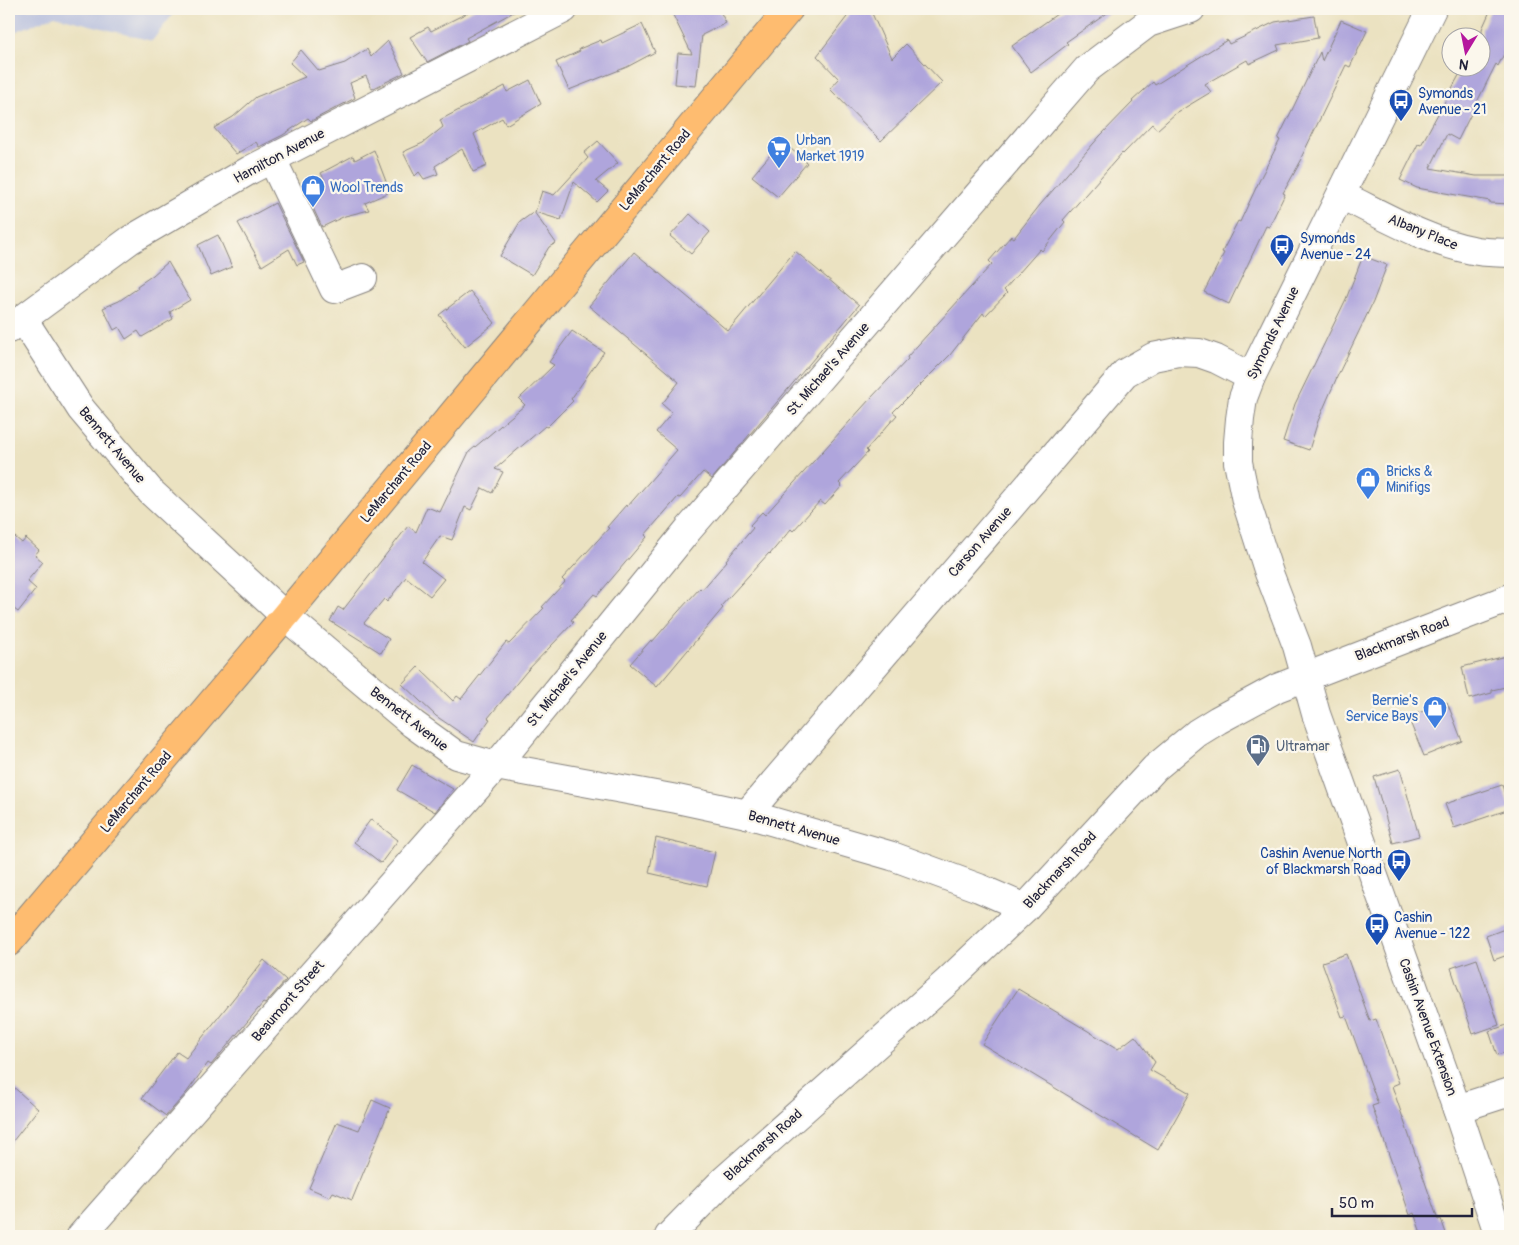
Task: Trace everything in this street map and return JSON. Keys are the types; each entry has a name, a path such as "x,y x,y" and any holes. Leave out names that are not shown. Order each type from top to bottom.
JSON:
{"main road":[{"name":"LeMarchant Road","path":"9,942 285,616 787,12"}],"street":[{"name":"Hamilton Avenue","path":"16,324 130,240 272,159 564,9"},
{"name":"St. Michael's Avenue","path":"496,766 688,530 1087,69 1148,23 1191,9"},
{"name":"Symonds Avenue","path":"1306,677 1297,646 1255,532 1242,484 1238,462 1243,398 1251,376 1341,195 1429,10"},
{"path":"272,159 334,289 363,278"},
{"name":"Albany Place","path":"1341,195 1437,240 1472,251 1510,253"},
{"name":"Bennett Avenue","path":"16,324 81,409 151,492 285,616 413,724 456,755 496,766 677,799 747,814 892,856 979,888 1025,908"},
{"name":"Carson Avenue","path":"747,814 1125,373 1153,357 1178,352 1199,353 1251,376"},
{"name":"Blackmarsh Road","path":"669,1236 723,1181 948,982 1025,908 1154,768 1197,734 1244,705 1277,688 1510,598"},
{"name":"Cashin Avenue Extension","path":"1306,677 1320,723 1457,1109 1499,1236"},
{"name":"Beaumont Street","path":"81,1236 496,766"},
{"path":"1457,1109 1510,1092"}],"shaded area":[{"path":"9,9 177,9 152,41 55,16 9,34"}],"building":[{"path":"475,9 519,9 466,38 468,41 427,62 410,37 428,27 431,31"},
{"path":"670,9 719,9 726,23 702,35 696,86 675,84 678,53 692,54"},
{"path":"853,9 870,9 892,58 906,44 942,82 881,141 830,89 839,79 817,56"},
{"path":"1064,9 1113,9 1066,42 1068,44 1031,72 1012,46"},
{"path":"1491,9 1510,9 1510,42 1498,66 1496,64 1492,72 1492,28 1482,28"},
{"path":"1314,16 1318,38 1277,45 1279,50 1249,64 1247,60 1205,84 1211,92 1176,113 1157,130 1152,124 1122,153 1063,220 1065,222 1042,251 1040,249 1004,290 1007,293 985,316 983,313 950,355 893,412 897,415 866,450 868,452 839,483 842,486 825,505 820,501 793,531 791,529 721,606 723,608 657,687 630,664 700,588 702,590 753,528 750,525 762,512 765,515 908,359 907,357 992,264 989,261 1011,236 1014,238 1040,205 1132,101 1153,82 1155,85 1227,40 1229,44 1275,22"},
{"path":"1341,20 1367,31 1350,67 1346,65 1302,159 1283,193 1285,194 1269,227 1266,226 1229,304 1204,292 1224,253 1222,252 1238,221 1240,222 1280,140 1278,139 1320,52 1322,61"},
{"path":"642,24 655,52 627,67 569,90 556,62 580,51 579,49 601,40 602,43"},
{"path":"388,41 404,73 372,89 366,76 350,83 355,98 311,121 308,118 283,135 259,147 256,142 236,154 214,128 233,117 256,97 305,77 290,63 301,50 319,71 345,63 367,49 371,57"},
{"path":"1458,78 1489,78 1458,140 1447,134 1430,168 1476,176 1510,176 1510,204 1490,203 1490,201 1417,188 1400,180 1418,144 1421,145"},
{"path":"530,80 541,104 506,125 502,118 474,134 487,166 473,172 462,149 435,166 438,174 424,179 419,172 415,176 403,152 423,143 443,127 440,120 505,86 507,92"},
{"path":"598,141 618,163 596,181 608,191 597,202 574,182 561,220 535,212 542,191 554,195 588,158 584,153"},
{"name":"Urban Market 1919","path":"782,141 807,163 778,197 752,176"},
{"path":"374,150 390,192 365,203 369,210 345,216 322,227 304,189 324,179 321,173 353,156 355,160"},
{"path":"275,203 304,262 297,265 289,249 262,266 238,223"},
{"path":"534,212 556,243 549,247 532,275 500,256 520,222"},
{"path":"690,214 710,232 691,254 670,236"},
{"path":"218,235 232,267 211,276 198,245"},
{"path":"795,251 859,305 712,479 703,472 680,498 678,497 597,596 594,594 571,620 574,622 526,672 488,718 490,719 474,742 436,716 402,684 418,667 453,701 457,696 461,699 506,642 509,644 544,608 542,607 565,582 562,579 677,450 656,432 672,413 662,404 679,382 589,306 634,252 728,331"},
{"path":"1363,256 1387,265 1373,302 1318,421 1309,450 1283,441 1295,404 1346,299"},
{"path":"168,262 190,300 170,312 173,319 142,337 138,331 126,339 119,327 114,330 103,308 119,301 138,288 137,286"},
{"path":"470,291 495,323 465,347 439,315"},
{"path":"572,331 604,352 571,399 573,401 547,427 545,426 495,469 503,472 492,493 482,488 471,510 465,507 452,540 440,536 422,562 444,579 430,596 406,577 387,602 384,599 364,623 389,639 381,653 330,621 338,607 343,610 408,526 416,532 427,507 440,512 469,452 525,405 519,399 554,365 549,362"},
{"path":"9,532 22,543 26,538 39,550 35,555 43,562 27,581 36,589 18,612 9,605"},
{"path":"1510,655 1510,686 1492,690 1492,693 1469,699 1462,667"},
{"name":"Bernie's Service Bays","path":"1447,702 1462,741 1424,756 1408,717"},
{"path":"412,765 453,789 435,812 397,790"},
{"path":"1400,769 1419,836 1393,843 1374,777"},
{"path":"1502,785 1510,809 1454,828 1445,804"},
{"path":"371,819 398,840 381,863 354,842"},
{"path":"656,838 715,852 707,886 649,873"},
{"path":"1510,927 1510,954 1494,960 1486,936"},
{"path":"1346,954 1370,1021 1376,1019 1399,1083 1392,1086 1438,1220 1441,1219 1447,1236 1422,1236 1414,1213 1410,1215 1372,1106 1378,1104 1346,1016 1342,1017 1322,962"},
{"path":"1477,959 1499,1025 1473,1034 1451,968"},
{"path":"264,960 286,980 265,1004 263,1003 211,1065 208,1063 187,1092 166,1116 142,1098 177,1052 186,1058"},
{"path":"1018,989 1118,1049 1135,1036 1155,1062 1150,1070 1190,1093 1158,1150 982,1044"},
{"path":"1510,1024 1510,1051 1497,1055 1489,1031"},
{"path":"9,1083 38,1109 9,1146"},
{"path":"372,1100 390,1108 352,1200 333,1192 330,1197 309,1188 337,1122 359,1130"}],"place":[{"name":"Symonds Avenue - 21","path":"1401,122"},
{"name":"Urban Market 1919","path":"779,169"},
{"name":"Wool Trends","path":"313,208"},
{"name":"Symonds Avenue - 24","path":"1282,267"},
{"name":"Bricks & Minifigs","path":"1368,500"},
{"name":"Bernie's Service Bays","path":"1435,729"},
{"name":"Ultramar","path":"1258,767"},
{"name":"Cashin Avenue North of Blackmarsh Road","path":"1399,882"},
{"name":"Cashin Avenue - 122","path":"1377,946"}]}
